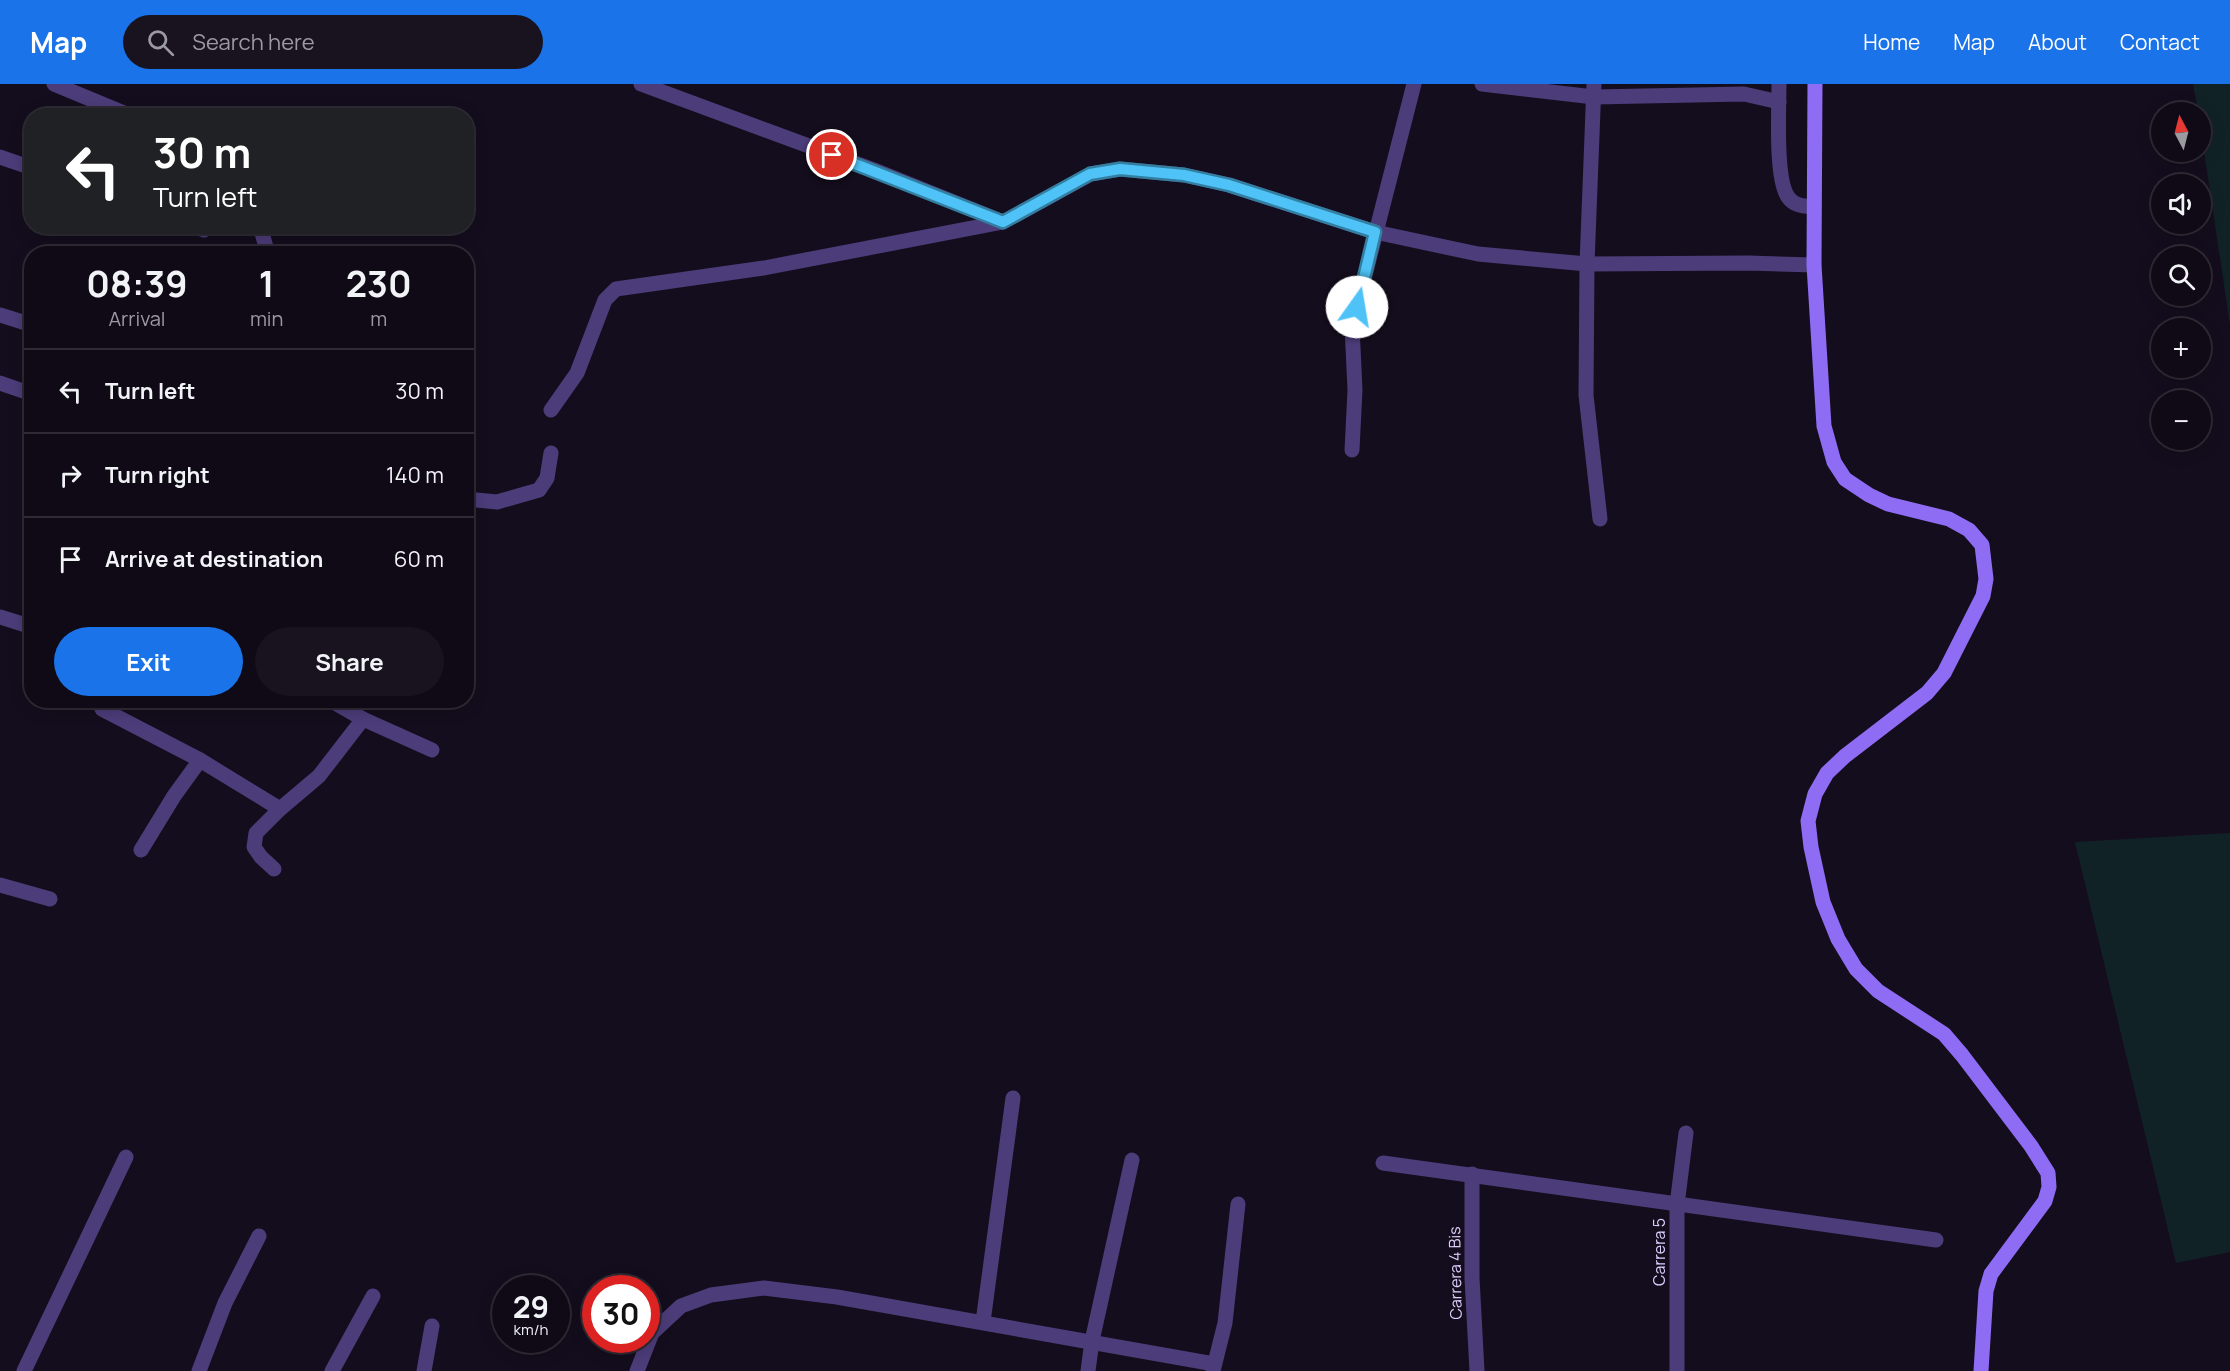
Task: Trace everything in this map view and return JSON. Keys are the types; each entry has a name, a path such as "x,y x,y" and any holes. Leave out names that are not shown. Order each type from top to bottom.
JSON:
{"main road":[{"path":"1815,84 1814,265 1824,426 1834,462 1845,479 1869,495 1888,504 1949,519 1969,530 1982,546 1985,562 1986,579 1983,596 1944,673 1927,693 1845,756 1827,773 1815,794 1808,821 1823,902 1838,939 1856,969 1878,991 1944,1034 2031,1146 2048,1173 2049,1187 2045,1201 1991,1274 1986,1291 1981,1371"}],"street":[{"path":"54,84 112,108"},
{"path":"641,84 874,170 1003,222"},
{"path":"1352,450 1355,390 1352,326 1414,84"},
{"path":"1482,84 1594,91 1744,94 1779,102"},
{"path":"1779,84 1781,174 1785,191 1794,203 1814,207"},
{"path":"1594,91 1587,264 1586,395 1600,519"},
{"path":"0,157 24,165"},
{"path":"551,410 577,373 605,300 616,289 764,268 1003,222 1090,174 1120,169 1184,175 1229,185 1375,232 1478,254 1587,264 1814,265"},
{"path":"0,315 24,322"},
{"path":"0,383 24,391"},
{"path":"474,500 497,502 539,490 547,478 551,453"},
{"path":"0,617 24,624"},
{"path":"344,708 432,750"},
{"path":"102,710 200,760 280,809"},
{"path":"274,869 261,857 254,846 256,833 319,776 363,719"},
{"path":"141,850 174,796 200,760"},
{"path":"0,885 50,898"},
{"path":"983,1322 1013,1098"},
{"name":"Carrera 5","path":"1677,1371 1677,1204 1686,1133"},
{"path":"24,1371 126,1157"},
{"path":"1088,1371 1092,1341 1132,1160"},
{"path":"1383,1163 1936,1240"},
{"name":"Carrera 4 Bis","path":"1472,1174 1472,1278 1477,1371"},
{"path":"637,1371 652,1333 681,1306 711,1294 764,1288 837,1297 1092,1341 1123,1350 1213,1368 1225,1323 1238,1204"},
{"path":"199,1371 225,1303 259,1236"},
{"path":"332,1371 373,1296"},
{"path":"424,1371 432,1326"}],"shaded area":[{"path":"2193,84 2230,84 2230,325 2211,198 2211,174 2207,174 2206,162 2211,162 2211,102 2196,102"},
{"path":"2230,833 2230,1252 2176,1263 2075,842"}],"route":[{"path":"832,155 1003,222 1090,174 1120,169 1184,175 1229,185 1375,232 1357,307"}]}
